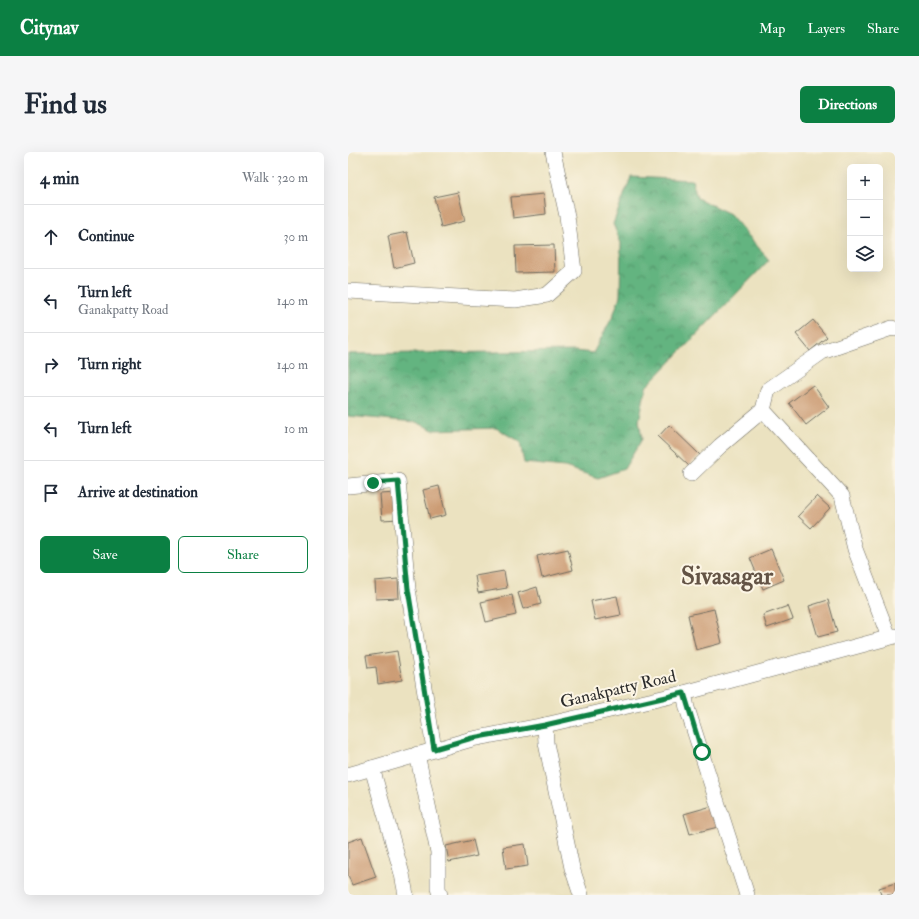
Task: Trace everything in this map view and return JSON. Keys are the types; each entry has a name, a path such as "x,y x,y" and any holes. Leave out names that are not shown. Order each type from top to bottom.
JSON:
{"street":[{"path":"348,291 514,300 547,295 574,271 567,216 553,152"},
{"path":"691,474 720,446 763,410 768,390 822,352 892,328 895,329"},
{"path":"763,410 842,496 855,549 892,637"},
{"path":"348,486 398,481 408,589 434,749"},
{"name":"Ganakpatty Road","path":"348,776 472,738 545,725 684,693 892,637"},
{"path":"684,693 687,708 747,895"},
{"path":"545,725 546,743 571,860 581,895"},
{"path":"417,754 438,852 438,888 440,895"},
{"path":"372,768 402,874 406,895"}],"green space":[{"path":"631,177 692,180 697,198 730,214 769,260 646,387 639,421 642,439 624,469 598,478 565,467 524,463 520,442 496,428 433,430 416,422 348,416 348,354 575,351 593,353 613,316 620,296 621,243 613,224"}],"building":[{"path":"458,192 465,221 441,227 434,197"},
{"path":"544,194 546,214 513,218 511,197"},
{"path":"407,232 414,263 394,268 388,236"},
{"path":"554,245 555,272 516,273 515,246"},
{"path":"813,320 827,337 810,351 796,334"},
{"path":"813,385 829,407 806,425 789,403"},
{"path":"669,425 700,455 689,466 658,437"},
{"path":"439,486 446,515 430,519 423,490"},
{"path":"397,493 399,519 382,520 380,494"},
{"path":"817,496 830,508 811,528 798,516"},
{"path":"568,549 573,570 542,578 537,556"},
{"path":"771,549 784,580 763,589 750,558"},
{"path":"504,571 507,588 478,593 475,576"},
{"path":"398,579 399,598 376,599 375,581"},
{"path":"537,587 541,604 523,609 518,593"},
{"path":"512,595 516,615 486,622 481,602"},
{"path":"617,596 621,615 595,620 591,601"},
{"path":"828,600 837,632 818,637 809,606"},
{"path":"788,606 793,619 767,628 763,615"},
{"path":"714,609 722,643 696,650 688,615"},
{"path":"397,651 402,680 378,684 376,667 368,668 366,656"},
{"path":"712,806 718,827 690,834 684,814"},
{"path":"362,837 376,877 352,885 348,875 348,842"},
{"path":"473,840 477,856 449,862 446,846"},
{"path":"525,844 528,866 506,869 503,847"},
{"path":"895,883 895,895 881,895 879,888"}],"district":[{"name":"Sivasagar","path":"727,576"}],"route":[{"path":"373,483 398,481 408,589 434,749 472,738 545,725 684,693 687,708 702,752"}]}
